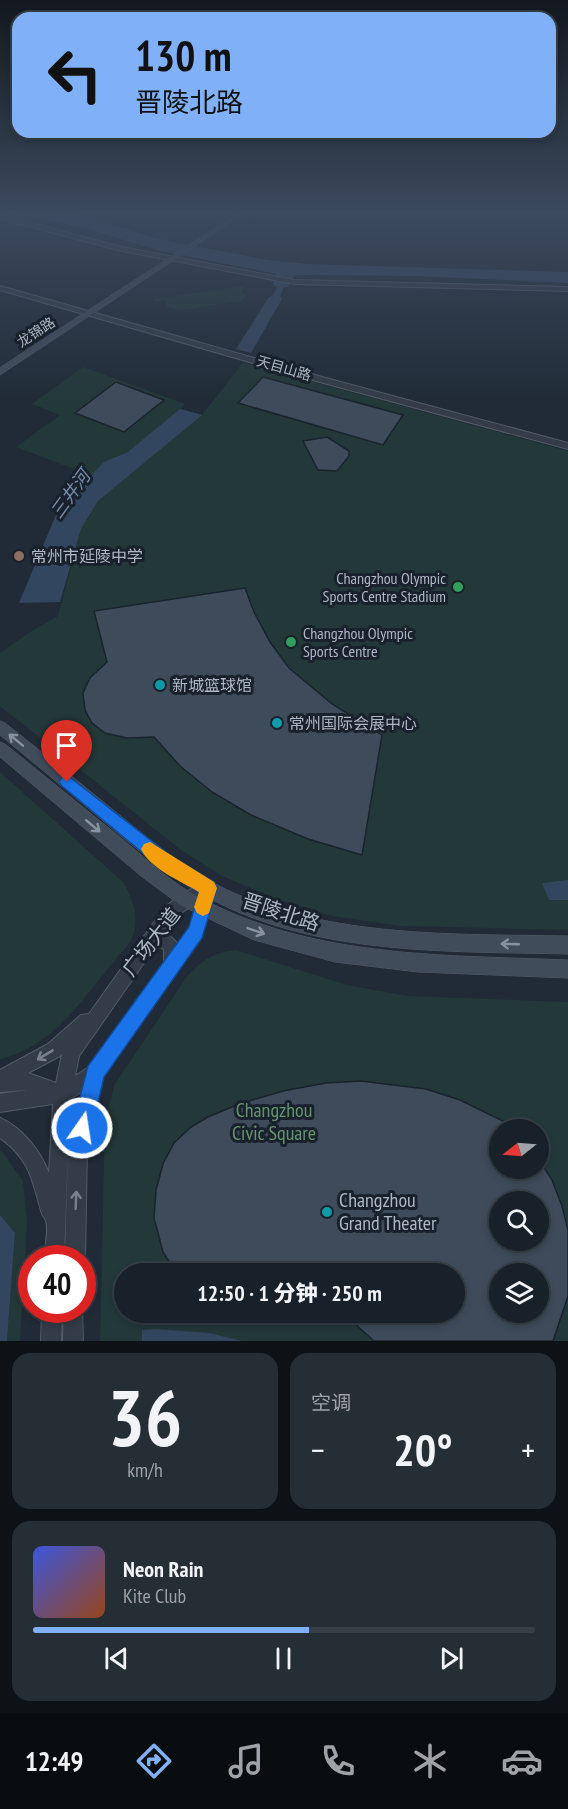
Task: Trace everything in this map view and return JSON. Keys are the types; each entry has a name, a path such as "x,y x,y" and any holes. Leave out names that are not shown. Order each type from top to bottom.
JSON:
{"main road":[{"name":"龙锦路","path":"0,372 137,278"},
{"name":"龙锦路","path":"0,363 86,312"},
{"name":"晋陵北路","path":"0,727 166,863 208,888 263,912 339,931 427,940 568,945"},
{"name":"晋陵北路","path":"0,748 147,870 186,899 254,931 335,953 418,963 568,969"}],"street":[{"path":"266,278 295,282 568,289"},
{"name":"天目山路","path":"0,288 568,446"},
{"name":"广场大道","path":"54,1245 62,1094 71,1053 169,913 186,899 208,888"},
{"name":"广场大道","path":"75,1245 78,1147 95,1073 196,932 208,888"},
{"path":"147,944 163,938 172,947 172,963"},
{"path":"0,1081 54,1050 105,1004"},
{"path":"0,1103 62,1094 95,1073"},
{"path":"0,1081 25,1081 62,1094"},
{"path":"62,1094 78,1147"},
{"path":"0,1127 15,1136 36,1164 49,1199 54,1239"},
{"path":"51,1341 52,1323"},
{"path":"73,1341 74,1323"}],"green space":[{"path":"242,286 244,290 241,291 246,296 241,301 182,310 167,307 166,300 155,302 154,299"},
{"name":"Changzhou Olympic Sports Centre","path":"243,363 568,451 568,930 400,926 332,916 277,899 222,876 181,850 0,706 0,653 58,616 81,529 98,501 90,475 16,447 60,415 32,404 83,367 185,404 181,409 202,415"},
{"path":"0,772 123,882 132,901 135,928 129,943 63,1022 34,1045 0,1059"},
{"name":"Changzhou Civic Square","path":"236,950 347,985 408,996 568,1002 568,1341 100,1341 105,1120 115,1084 188,975 209,958"},
{"path":"0,1149 23,1181 27,1221 26,1245 18,1245 20,1341 7,1341 15,1233 0,1215"}],"water":[{"path":"275,278 293,278 288,287 283,288 280,297 282,299 251,353 236,349 269,297 273,296 277,287 273,285"},
{"path":"452,278 568,278 568,283"},
{"path":"180,409 202,415 98,501 81,529 60,602 19,603 58,510 104,462 128,452"},
{"path":"568,880 568,900 549,900 542,883"},
{"path":"0,1215 15,1233 7,1341 0,1341"},
{"path":"142,1330 209,1333 242,1341 142,1341"}],"building":[{"path":"263,377 403,415 383,445 238,403"},
{"path":"116,382 164,400 124,432 75,413"},
{"path":"327,437 349,451 349,456 337,471 318,470 303,441"},
{"name":"常州国际会展中心","path":"245,588 254,612 270,642 289,668 332,704 382,735 362,855 308,839 251,815 212,792 180,766 154,737 127,738 105,733 92,723 85,710 83,693 90,678 107,662 94,611"},
{"name":"Changzhou Grand Theater","path":"361,1081 426,1089 460,1100 499,1119 489,1119 489,1179 549,1179 549,1175 562,1206 568,1230 568,1296 553,1341 374,1341 354,1323 465,1323 465,1263 170,1263 163,1252 154,1218 156,1190 163,1164 174,1143 191,1127 208,1117 239,1104 283,1091 326,1083"}],"slow traffic":[{"path":"150,849 166,863 208,888 203,907"}],"place":[{"name":"常州市延陵中学","path":"19,556"},
{"name":"Changzhou Olympic Sports Centre Stadium","path":"458,587"},
{"name":"Changzhou Olympic Sports Centre","path":"291,642"},
{"name":"新城篮球馆","path":"160,685"},
{"name":"常州国际会展中心","path":"277,723"},
{"name":"Changzhou Grand Theater","path":"327,1212"}],"route":[{"path":"67,782 166,863 208,888 196,932 95,1073 82,1128"}],"water label":[{"name":"三井河","path":"70,494"}]}
